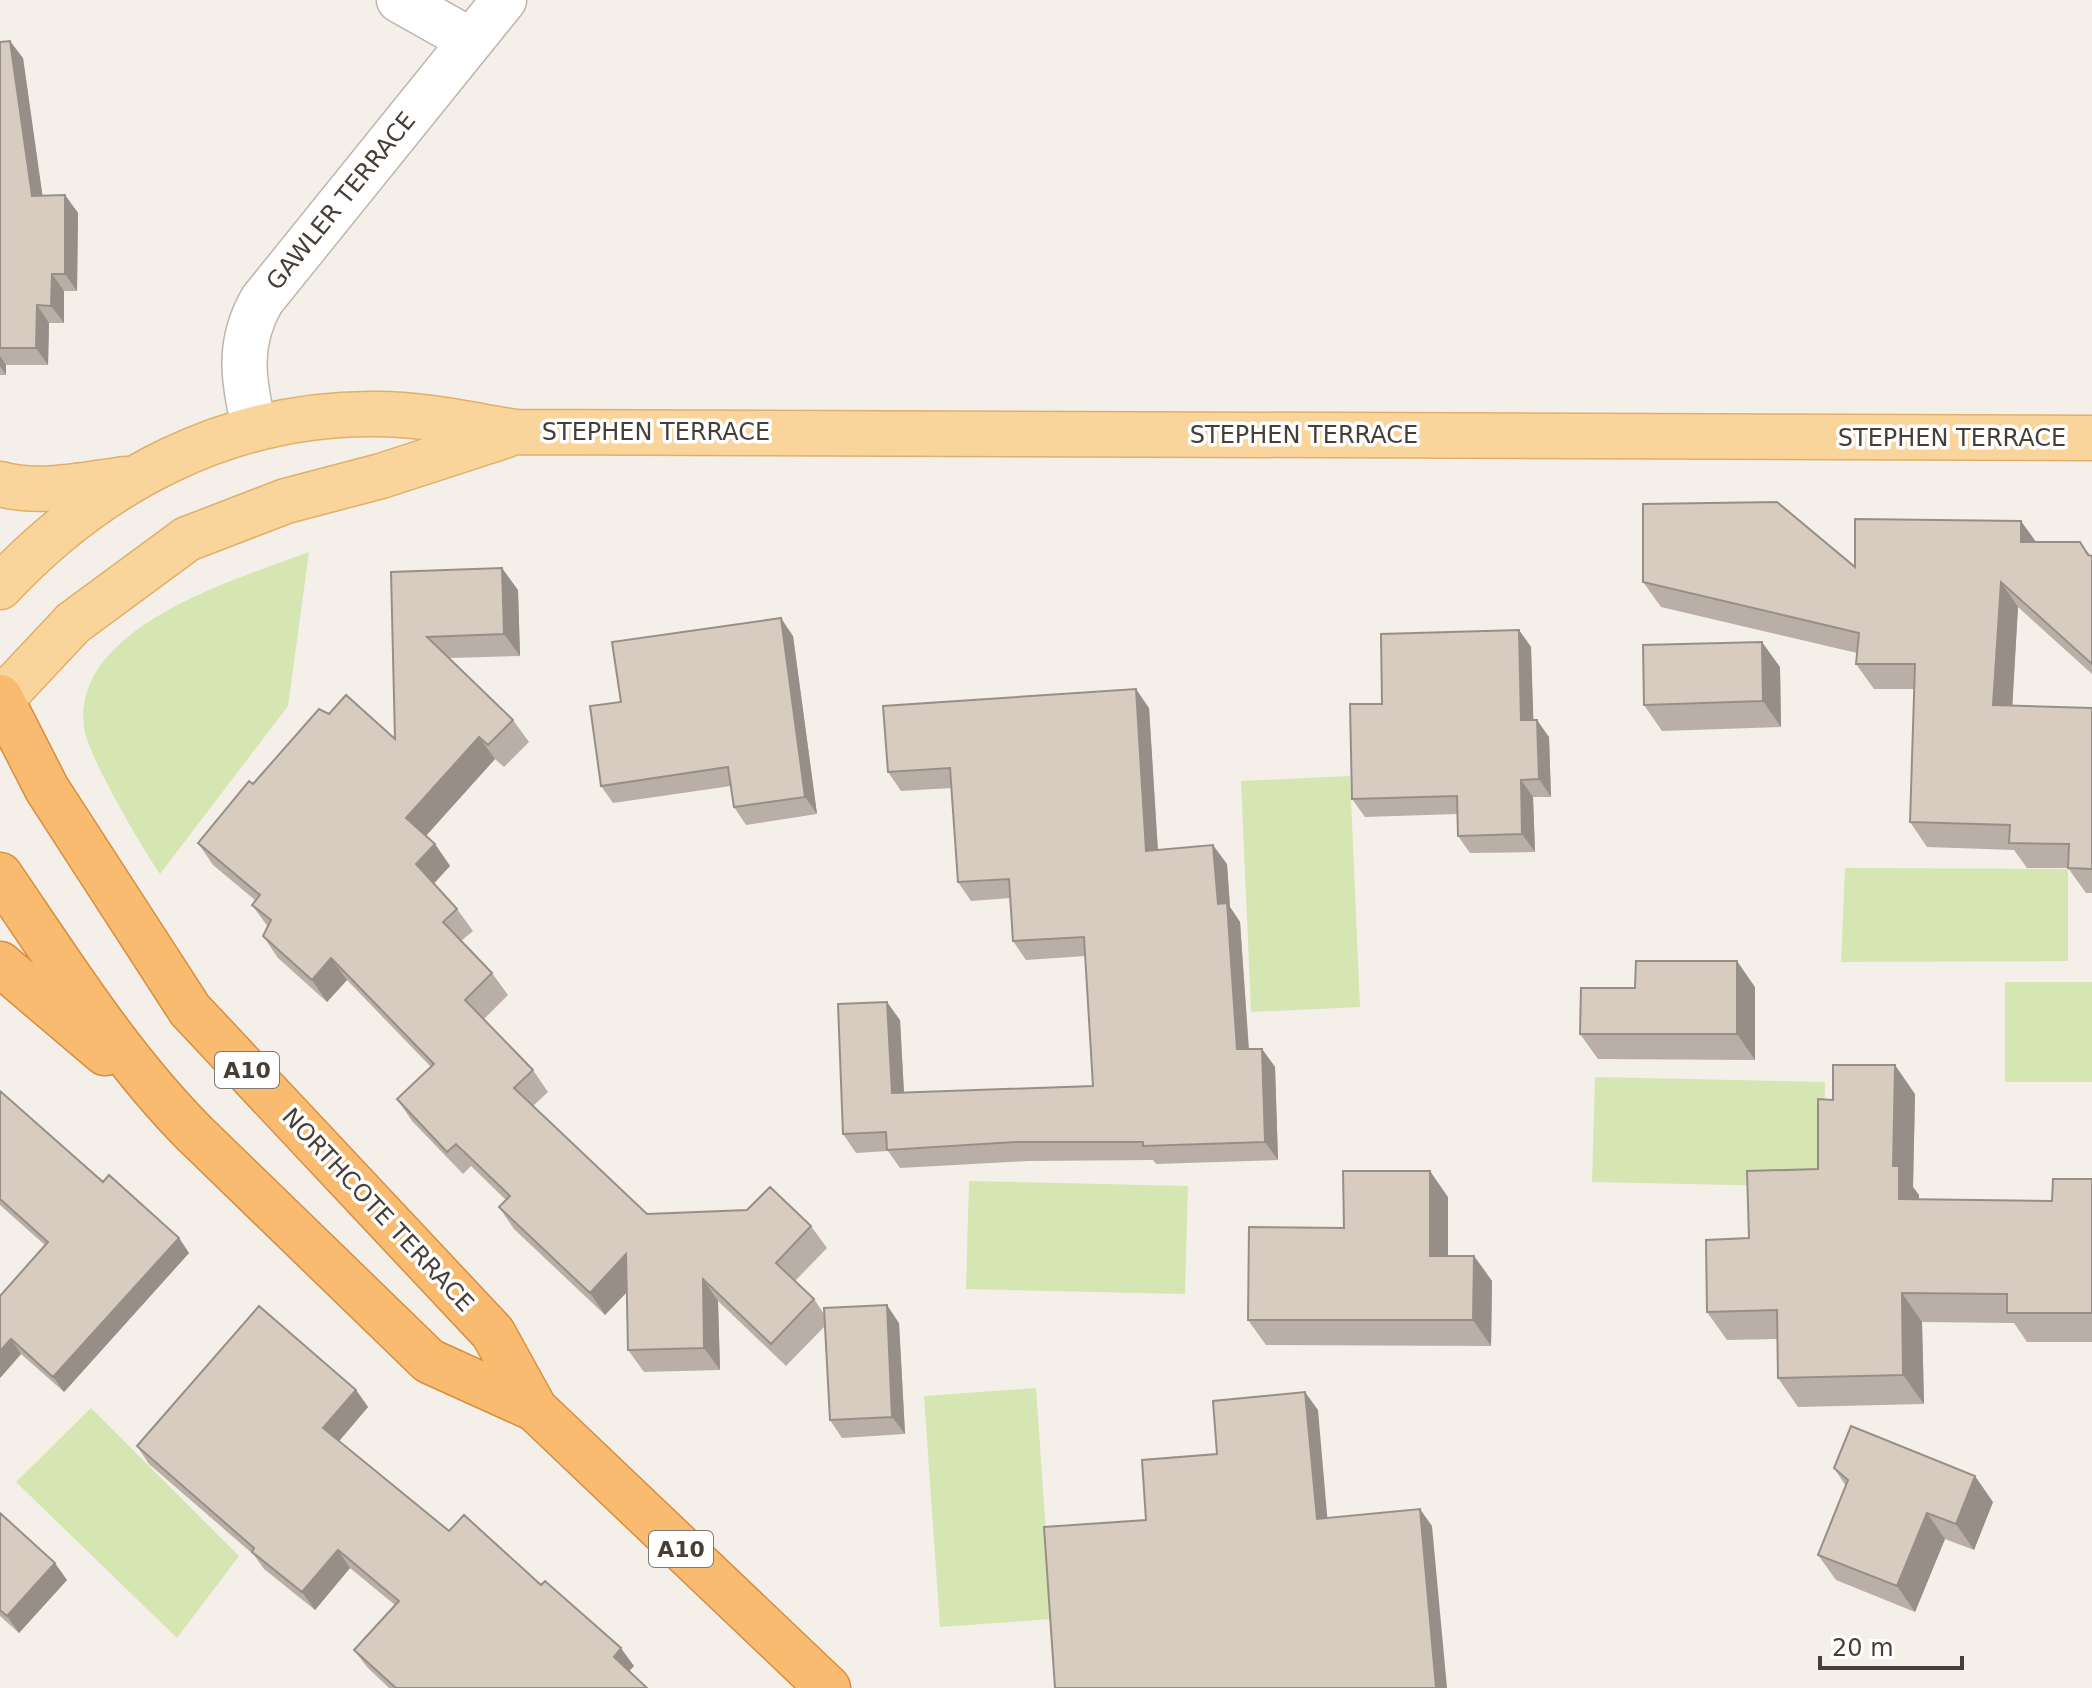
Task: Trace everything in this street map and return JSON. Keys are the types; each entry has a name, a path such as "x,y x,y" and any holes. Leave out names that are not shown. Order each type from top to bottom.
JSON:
{"highway":[{"name":"NORTHCOTE TERRACE","path":"0,699 47,789 190,1010 493,1333 535,1409 828,1688"},
{"name":"NORTHCOTE TERRACE","path":"0,875 156,1094 429,1361 535,1409"},
{"path":"0,964 156,1094"}],"main road":[{"name":"STEPHEN TERRACE","path":"0,587 67,523 135,477 181,454 254,427 334,416 381,414 516,432 2092,438"},
{"name":"STEPHEN TERRACE","path":"0,699 73,623 187,539 286,501 381,476 516,432"},
{"path":"0,484 29,489 58,488 135,477"}],"street":[{"path":"399,0 470,40"},
{"name":"GAWLER TERRACE","path":"254,427 243,357 254,315 272,286 504,0"}],"green space":[{"path":"309,552 288,706 160,874 95,759 84,728 87,692 104,661 131,635 165,612 203,593"},
{"path":"1350,776 1360,1007 1251,1012 1241,781"},
{"path":"1845,868 2068,869 2068,961 1841,962"},
{"path":"2005,982 2092,982 2092,1082 2005,1082"},
{"path":"1595,1077 1825,1082 1823,1187 1592,1182"},
{"path":"969,1181 1188,1186 1185,1294 966,1289"},
{"path":"1036,1388 1052,1619 940,1627 924,1396"},
{"path":"91,1408 239,1556 177,1638 16,1482"}],"building":[{"path":"10,41 32,196 65,195 65,274 52,274 51,306 37,305 36,348 0,348 0,42"},
{"path":"1777,502 1855,567 1855,519 2021,521 2021,542 2080,542 2092,556 2092,664 2001,582 1993,705 2092,708 2092,869 2068,868 2069,844 2009,843 2010,825 1910,822 1915,664 1856,664 1859,633 1643,582 1643,504"},
{"path":"502,568 504,634 427,637 513,720 488,745 479,737 406,818 435,844 416,864 457,909 443,922 492,973 465,1000 533,1070 514,1088 647,1214 747,1210 770,1187 811,1226 776,1263 814,1299 771,1344 703,1279 704,1348 628,1350 626,1254 590,1293 499,1207 510,1196 456,1144 447,1152 397,1099 434,1064 331,958 312,980 263,936 271,920 252,905 260,895 198,843 249,781 253,784 319,709 329,714 346,695 395,739 391,572"},
{"path":"781,618 805,797 734,807 728,767 601,786 590,706 621,702 612,642"},
{"path":"1519,630 1521,720 1537,720 1539,779 1521,780 1522,834 1458,836 1457,796 1352,799 1350,704 1382,704 1381,634"},
{"path":"1762,642 1763,701 1644,705 1643,645"},
{"path":"1136,689 1146,851 1213,845 1218,904 1227,903 1237,1049 1262,1049 1265,1142 1143,1146 1143,1142 1015,1142 887,1150 886,1132 843,1134 838,1004 887,1002 892,1093 1093,1086 1084,937 1013,941 1009,879 958,882 950,768 888,772 883,706"},
{"path":"1636,961 1737,961 1737,1034 1580,1034 1581,988 1635,988"},
{"path":"1833,1065 1895,1065 1893,1166 1899,1166 1899,1199 2052,1201 2053,1179 2092,1179 2092,1313 2007,1313 2007,1294 1902,1293 1903,1375 1778,1378 1777,1310 1707,1312 1706,1240 1749,1238 1747,1171 1818,1169 1818,1099 1833,1100"},
{"path":"0,1091 103,1182 109,1175 179,1238 53,1377 11,1339 0,1351 0,1296 48,1242 0,1199"},
{"path":"1343,1171 1430,1171 1430,1256 1474,1256 1473,1320 1248,1320 1249,1227 1344,1228"},
{"path":"887,1305 892,1417 830,1420 824,1308"},
{"path":"259,1306 356,1390 323,1428 449,1531 464,1515 541,1585 545,1581 621,1648 614,1657 647,1688 396,1688 354,1650 399,1601 338,1550 302,1592 252,1552 254,1548 137,1446"},
{"path":"1305,1392 1317,1519 1420,1509 1436,1688 1055,1688 1044,1527 1146,1520 1142,1460 1217,1454 1213,1401"},
{"path":"1851,1426 1975,1476 1956,1524 1927,1513 1897,1586 1818,1555 1848,1480 1834,1468"},
{"path":"0,1513 55,1563 7,1616 0,1610"}]}
